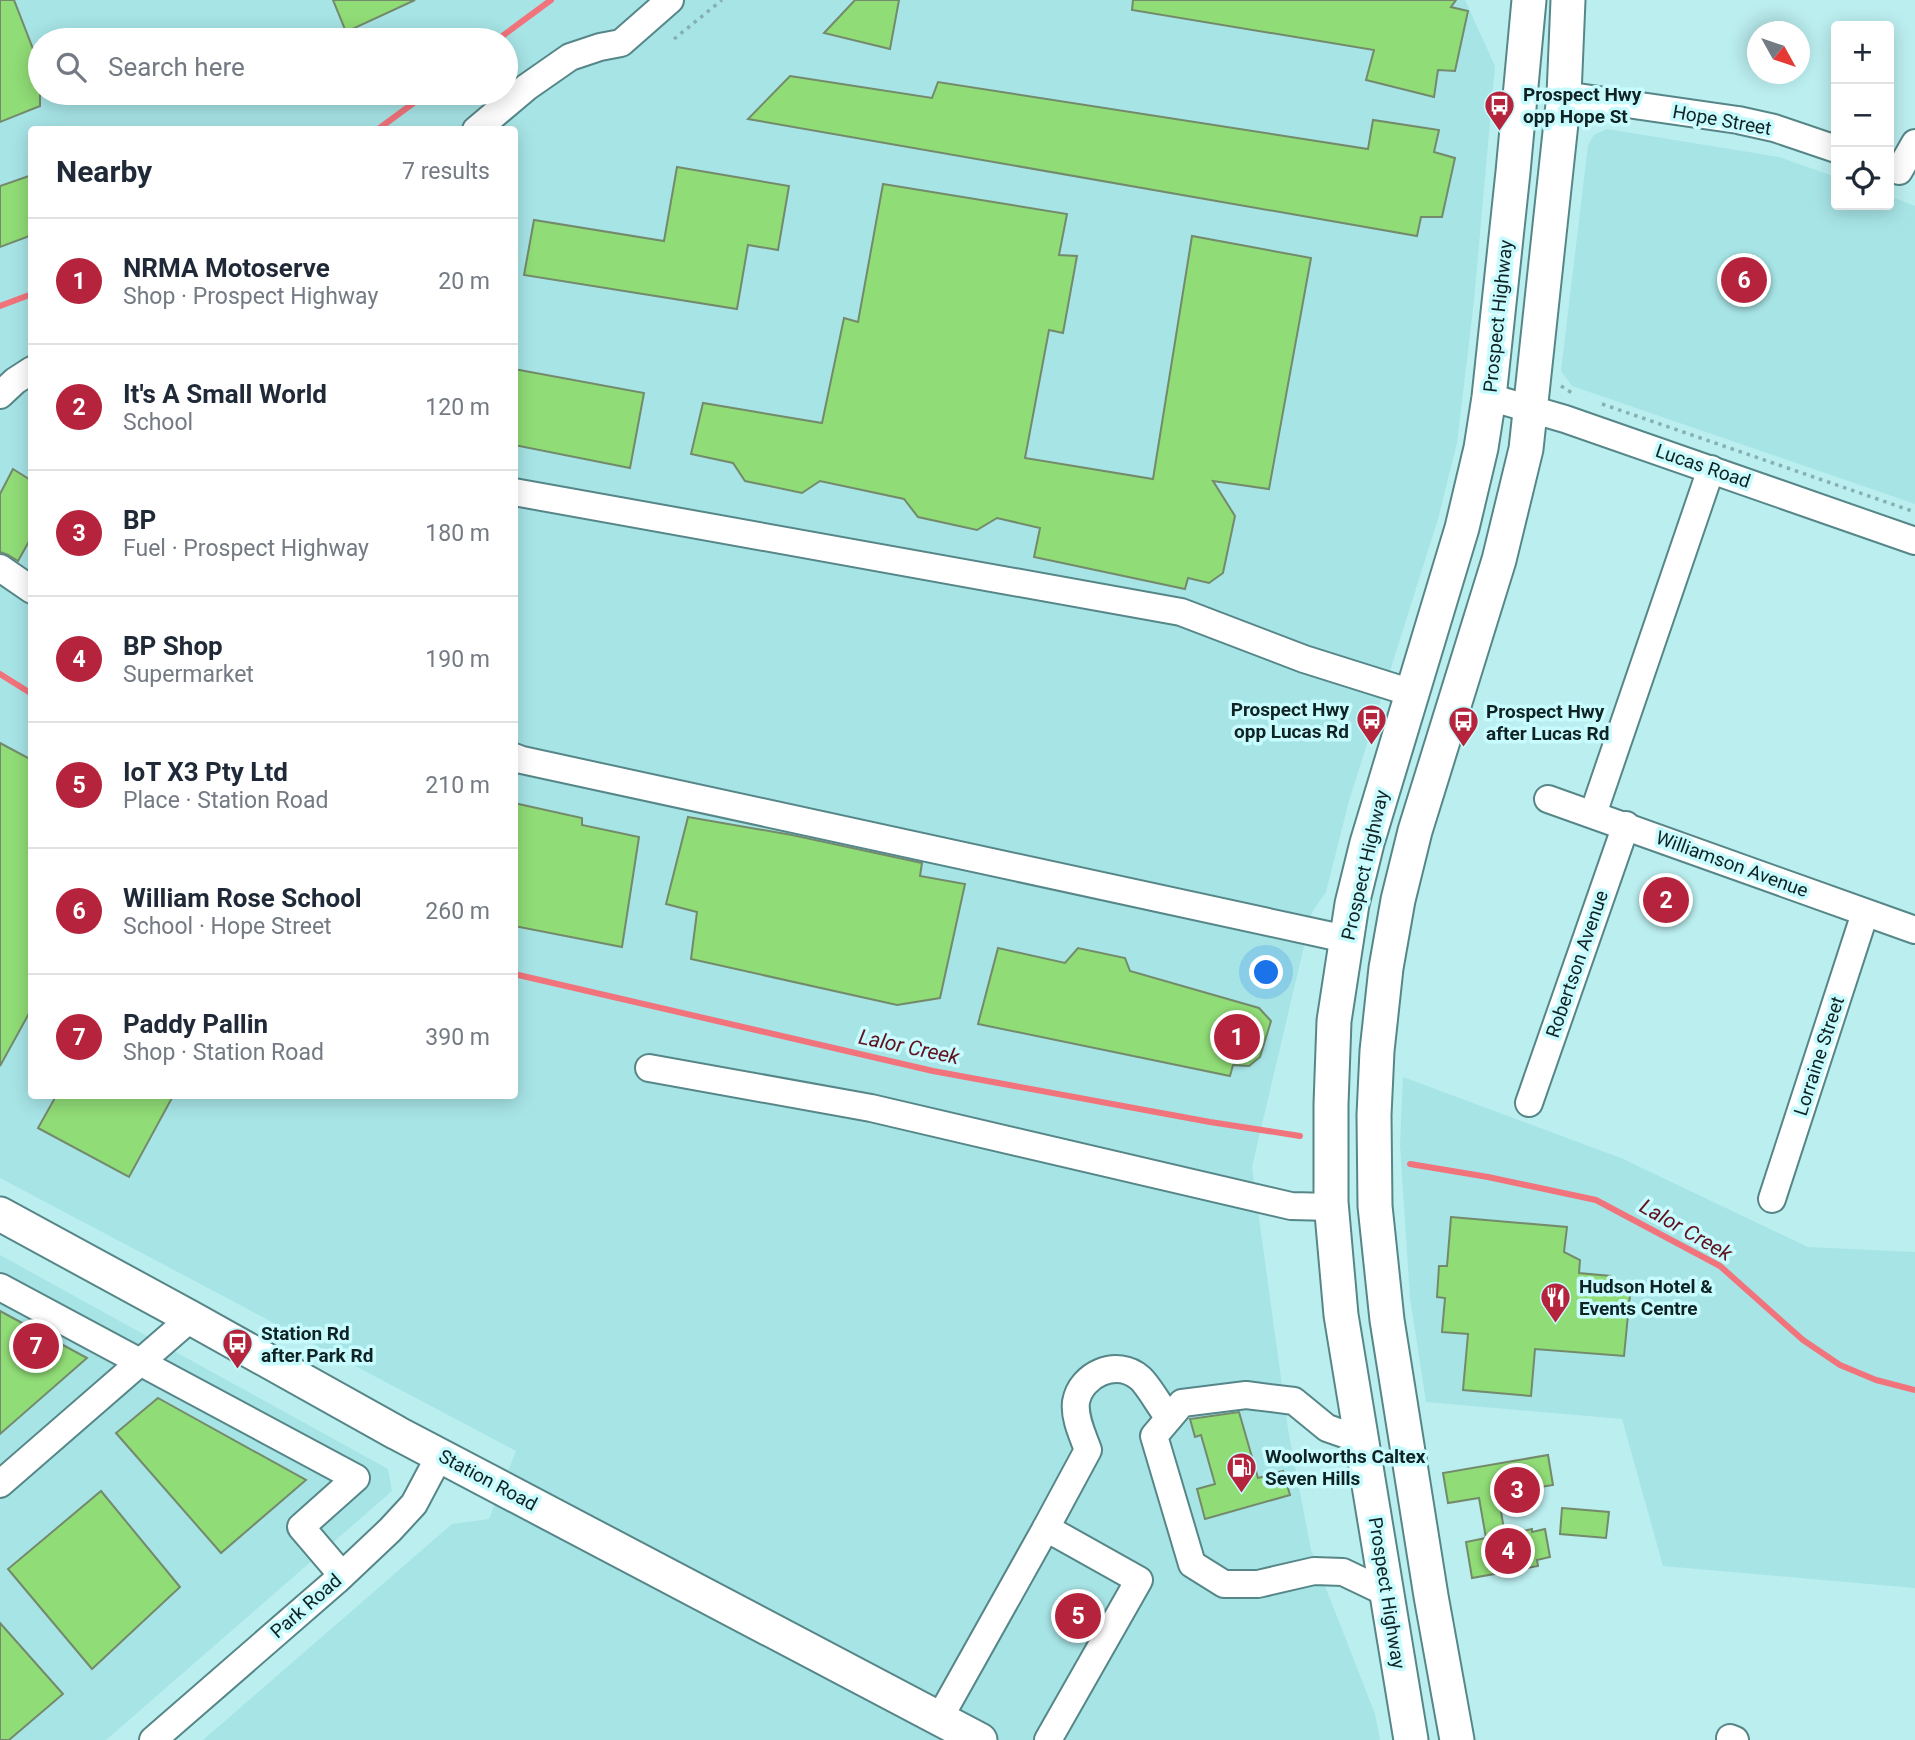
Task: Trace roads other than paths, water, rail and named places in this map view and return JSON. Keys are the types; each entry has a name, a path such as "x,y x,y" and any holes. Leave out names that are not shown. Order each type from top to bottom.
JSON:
{"main road":[{"name":"Prospect Highway","path":"1411,1740 1341,1315 1331,1207 1334,1021 1352,904 1367,843 1462,528 1481,448 1489,397 1529,0"},
{"name":"Prospect Highway","path":"1457,1740 1387,1320 1375,1206 1374,1115 1377,1051 1386,968 1398,900 1415,831 1499,560 1525,449 1564,95 1568,0"},
{"name":"Station Road","path":"0,1214 440,1455 979,1740"}],"street":[{"path":"518,95 570,57 621,43 670,0"},
{"name":"Hope Street","path":"1564,95 1738,120 1774,128 1831,147"},
{"path":"481,126 506,105"},
{"path":"1901,172 1915,143"},
{"path":"0,395 28,373"},
{"name":"Lucas Road","path":"1489,397 1565,419 1915,541"},
{"path":"1593,814 1711,469"},
{"path":"518,493 1181,612 1304,659 1412,694"},
{"path":"0,568 28,587"},
{"path":"518,758 1346,939"},
{"name":"Williamson Avenue","path":"1548,799 1915,930"},
{"name":"Robertson Avenue","path":"1529,1103 1626,825"},
{"name":"Lorraine Street","path":"1772,1199 1865,913"},
{"path":"649,1068 871,1108 1291,1206 1331,1207"},
{"path":"0,1287 356,1479 300,1527 342,1575"},
{"path":"0,1484 191,1318"},
{"path":"939,1719 1088,1450 1076,1411 1076,1401 1086,1381 1093,1375 1112,1369 1132,1373 1140,1378 1168,1418"},
{"path":"1361,1435 1347,1435 1327,1428 1294,1401 1246,1395 1182,1403 1154,1436 1192,1564 1224,1584 1258,1584 1314,1571 1343,1572 1387,1593"},
{"name":"Park Road","path":"152,1740 390,1530 414,1504 440,1455"},
{"path":"1046,1528 1139,1580 1048,1740"}],"waterway":[{"path":"513,28 551,0"},
{"path":"382,126 411,105"},
{"path":"0,306 28,296"},
{"name":"Lalor Creek","path":"0,674 28,692"},
{"name":"Lalor Creek","path":"518,975 933,1071 1300,1136"},
{"name":"Lalor Creek","path":"1410,1164 1596,1200 1720,1266 1803,1340 1840,1365 1876,1380 1915,1390"}],"place":[{"name":"Prospect Hwy opp Hope St","path":"1500,132"},
{"name":"William Rose School","path":"1744,280"},
{"name":"Prospect Hwy opp Lucas Rd","path":"1372,747"},
{"name":"Prospect Hwy after Lucas Rd","path":"1463,749"},
{"name":"It's A Small World","path":"1666,900"},
{"name":"NRMA Motoserve","path":"1237,1037"},
{"name":"Hudson Hotel & Events Centre","path":"1556,1324"},
{"name":"Paddy Pallin","path":"36,1346"},
{"name":"Station Rd after Park Rd","path":"238,1371"},
{"name":"BP","path":"1517,1490"},
{"name":"Woolworths Caltex Seven Hills","path":"1242,1494"},
{"name":"BP Shop","path":"1508,1551"},
{"name":"IoT X3 Pty Ltd","path":"1078,1616"}]}
